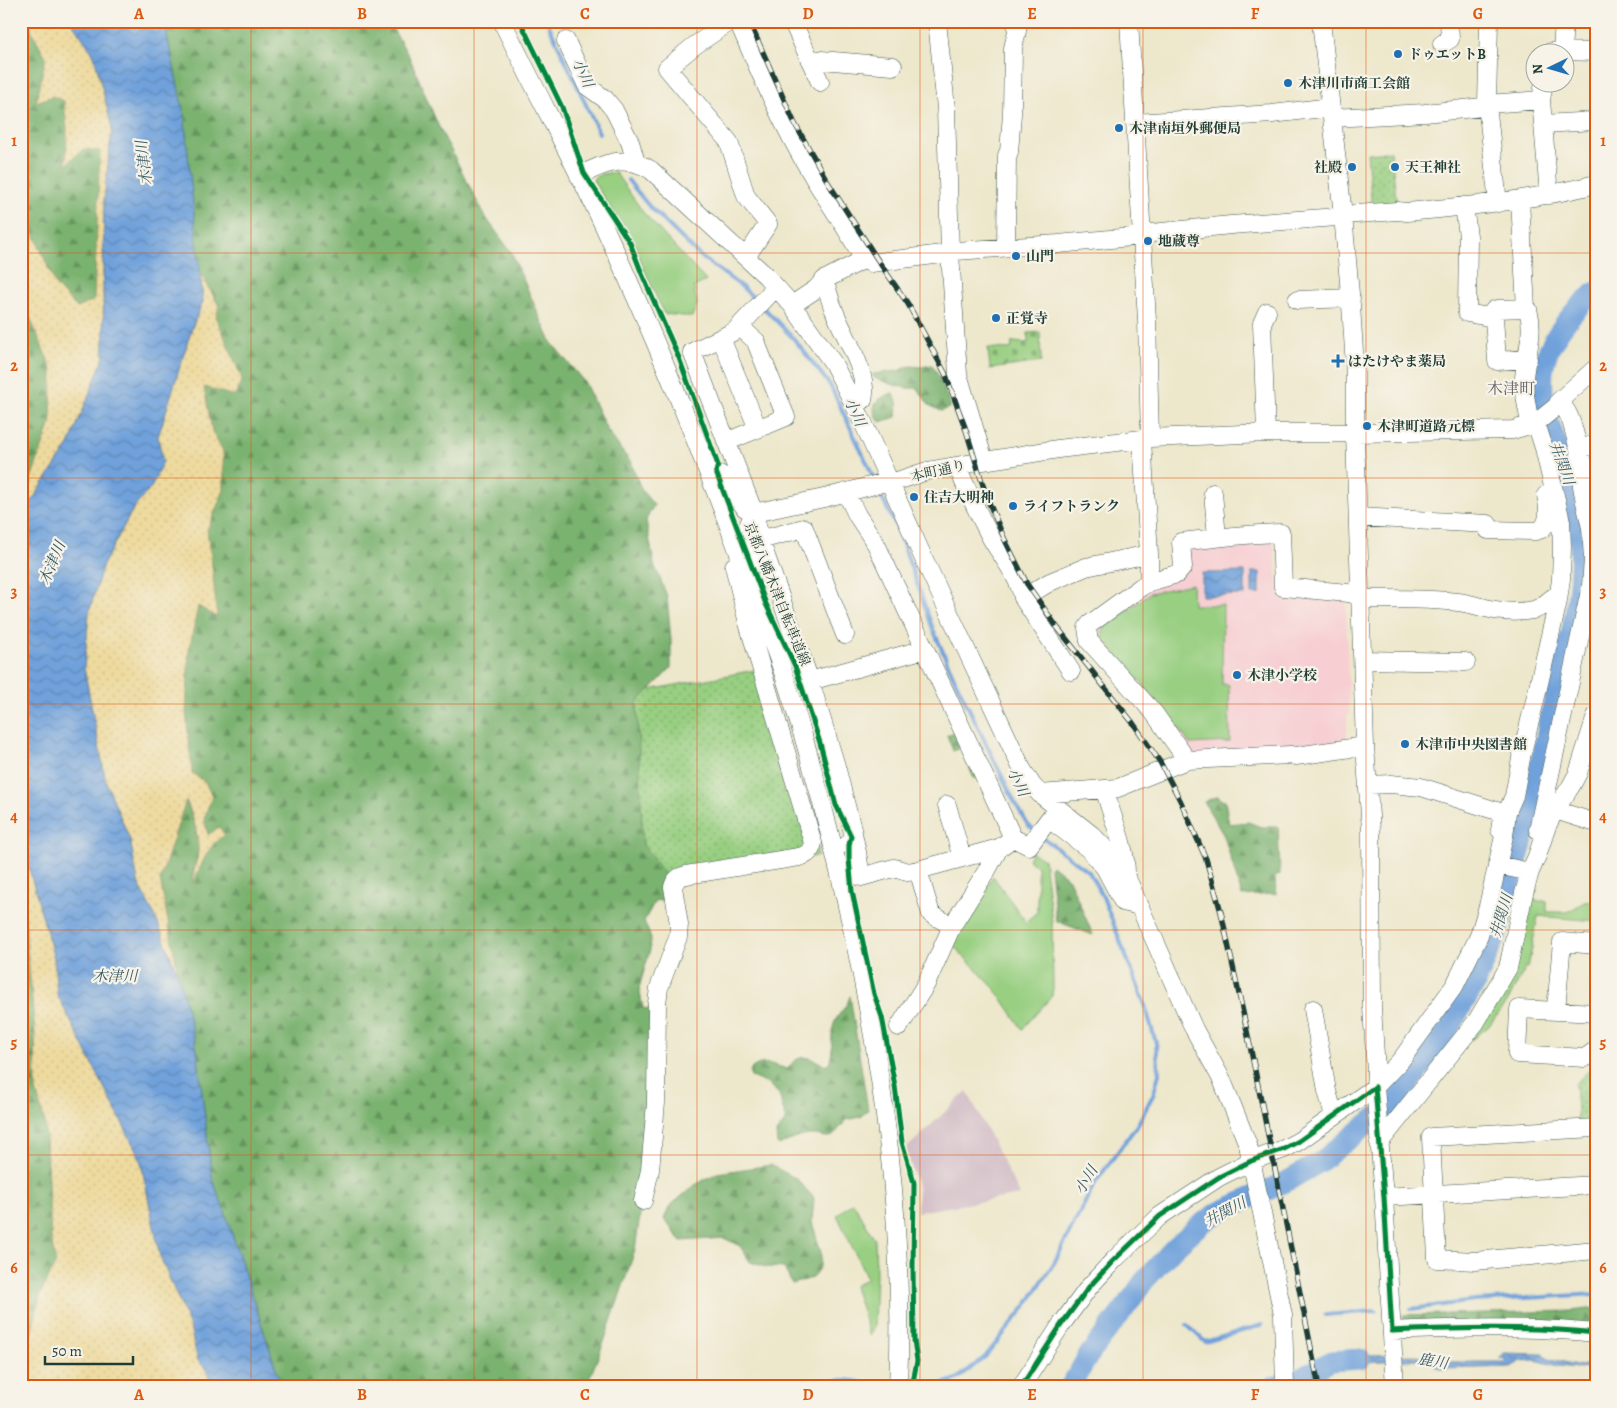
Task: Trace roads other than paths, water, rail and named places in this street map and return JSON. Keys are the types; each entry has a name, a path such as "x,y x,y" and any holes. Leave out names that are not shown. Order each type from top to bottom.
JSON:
{"street":[{"path":"502,21 601,220 708,470 786,680 806,746 825,813 861,969 882,1088 896,1220 900,1347 898,1387"},
{"path":"731,21 694,46 667,68 729,142 746,196 768,224 746,258"},
{"path":"738,21 762,79 786,129 811,174 861,254 861,259 857,264 824,280 816,289 792,305"},
{"path":"795,21 795,26 820,82"},
{"path":"937,21 946,108 950,254 958,374 984,461"},
{"path":"1006,248 1007,155 1009,152 1012,114 1013,48 1017,21"},
{"path":"1129,21 1149,362 1146,439 1149,582"},
{"path":"1321,21 1344,215 1355,367 1355,433 1365,746 1371,830 1372,1007 1376,1071 1375,1090 1384,1197 1395,1387"},
{"path":"1442,44 1450,39 1449,21"},
{"path":"1489,21 1487,104 1498,203"},
{"path":"1559,42 1564,21"},
{"path":"566,41 587,86 605,99 614,110 630,142 636,162"},
{"path":"1574,52 1596,52"},
{"path":"810,59 893,66"},
{"path":"1135,123 1272,114 1425,113 1483,107 1487,104 1538,92"},
{"path":"1542,92 1549,195"},
{"path":"1543,124 1596,121"},
{"path":"579,176 611,163 628,161 636,162 651,170 746,258 771,293 792,305 833,363 854,404 887,483 1012,748 1032,785 1040,794 1092,835 1126,876 1194,1029 1222,1080 1248,1144 1262,1206 1283,1315 1285,1387"},
{"path":"861,259 871,263 950,254 956,251 1006,248 1231,225 1498,203 1549,195 1596,184"},
{"path":"1021,1387 1083,1295 1124,1250 1160,1216 1219,1176 1252,1166 1299,1141 1375,1090 1400,1060 1455,985 1479,936 1499,865 1507,812 1514,796 1522,754 1538,692 1561,578 1561,521 1542,441 1524,380 1531,330 1528,309 1526,308 1520,200"},
{"path":"1464,206 1468,236 1467,313 1494,318 1497,361 1528,359"},
{"path":"824,280 834,310 864,383 863,400 854,404"},
{"path":"771,293 735,331 692,352 754,513 760,540 810,681 854,833 861,877 894,868 908,872 918,870 1006,843 1029,846 1049,819 1082,842 1105,868 1124,902 1140,906"},
{"path":"1297,300 1351,298"},
{"path":"1490,317 1494,310 1497,309 1526,308"},
{"path":"1266,433 1262,323 1267,312"},
{"path":"726,442 786,417 757,342 743,322"},
{"path":"721,338 758,429"},
{"path":"1535,422 1596,368"},
{"path":"1379,1136 1476,1022 1508,968 1531,854 1591,586 1594,559 1591,528 1584,502 1580,455 1569,415 1558,403"},
{"name":"本町通り","path":"754,513 887,483 927,471 1058,449 1146,439 1266,433 1513,430 1535,422"},
{"path":"1358,517 1488,524 1488,530 1528,531 1542,529 1547,521 1549,512 1538,452 1542,441"},
{"path":"1580,455 1596,444"},
{"path":"1580,455 1591,476 1596,479"},
{"path":"957,466 970,497 1021,588 1023,598 1071,671"},
{"path":"708,470 723,476 745,508 754,513"},
{"path":"850,491 857,515 876,544 925,649 1006,843"},
{"path":"1213,493 1217,537"},
{"path":"748,577 752,555 749,524 754,513"},
{"path":"643,1201 650,1170 656,1103 657,1003 659,988 678,937 679,924 672,887 680,876 807,855 813,843 748,623 732,555 728,524"},
{"path":"760,540 804,528 845,636"},
{"path":"1187,760 1154,713 1089,641 1087,628 1149,582 1177,574 1183,567 1180,542 1217,537 1281,533 1283,587 1348,593 1361,598 1458,602 1494,610 1533,610 1543,606 1553,596 1558,594"},
{"path":"1023,598 1050,582 1081,569 1101,563 1149,554"},
{"path":"810,681 925,649"},
{"path":"1363,660 1466,662"},
{"path":"1528,872 1537,856 1547,826 1555,810 1578,773 1596,716"},
{"path":"1040,794 1118,788 1187,760 1296,756 1365,746"},
{"path":"1368,785 1391,784 1422,787 1500,812 1502,818 1499,865"},
{"path":"1105,790 1126,865 1126,876"},
{"path":"947,805 962,858"},
{"path":"1555,810 1596,824"},
{"path":"825,813 849,845 857,852"},
{"path":"900,1028 926,984 952,926 1006,843"},
{"path":"1499,865 1528,872"},
{"path":"918,870 931,914 952,926"},
{"path":"1556,1010 1562,942 1596,945"},
{"path":"1313,1009 1327,1091 1334,1116"},
{"path":"1596,1013 1519,1009 1517,1054 1585,1058 1596,1050"},
{"path":"1596,1128 1431,1137 1437,1260 1475,1260 1596,1250"},
{"path":"1384,1197 1596,1185"},
{"path":"1391,1335 1506,1328 1562,1329 1596,1333"}],"water":[{"name":"木津川","path":"71,21 164,21 184,115 203,301 192,328 158,437 163,461 152,486 133,509 102,567 89,613 84,668 106,782 130,840 138,882 157,921 179,978 197,1050 212,1178 283,1387 212,1387 207,1370 198,1361 190,1327 160,1256 140,1158 57,994 54,958 21,840 21,517 69,445 104,357 104,200 112,128 94,55"},
{"path":"1245,572 1245,595 1202,596 1202,573"},
{"path":"1252,572 1260,572 1260,594 1252,594"},
{"path":"1504,1353 1542,1354 1551,1359 1581,1366 1589,1364 1588,1357 1596,1357 1596,1365 1586,1369 1558,1366 1535,1360 1521,1361 1511,1367 1443,1369 1421,1359 1345,1363 1331,1361 1346,1356 1418,1355 1444,1362 1504,1362 1506,1359 1499,1358"}],"waterway":[{"name":"小川","path":"547,21 599,133"},
{"name":"小川","path":"628,180 648,205 700,256 742,287 757,301"},
{"name":"井関川","path":"1070,1387 1089,1355 1144,1281 1174,1248 1201,1224 1221,1211 1286,1182 1320,1162 1392,1105 1446,1032 1475,984 1496,936 1525,834 1548,724 1566,657 1579,588 1579,530 1570,476 1556,443 1545,408 1543,390 1544,365 1551,345 1564,325 1580,306 1596,292"},
{"name":"小川","path":"764,308 794,339 830,385 874,479"},
{"name":"小川","path":"877,488 897,528 933,629 956,682 1014,801 1028,825 1034,830"},
{"name":"小川","path":"935,1387 957,1379 985,1357 1026,1306 1054,1263 1095,1183 1138,1124 1153,1095 1159,1074 1156,1043 1145,1005 1103,897 1089,872 1041,836"},
{"path":"1411,1309 1475,1301 1596,1294"},
{"path":"1325,1315 1376,1311"},
{"path":"1187,1325 1205,1342 1262,1325"},
{"name":"鹿川","path":"1272,1387 1296,1381 1331,1361 1360,1359"},
{"name":"小川","path":"823,1387 839,1380 850,1380 868,1384"}],"railway":[{"path":"749,21 795,124 829,184 908,304 945,373 966,430 987,498 1027,584 1057,627 1133,723 1160,762 1181,802 1206,859 1221,912 1246,1026 1319,1387"}],"place":[{"name":"ドゥエットB","path":"1398,54"},
{"name":"木津川市商工会館","path":"1288,83"},
{"name":"木津南垣外郵便局","path":"1119,128"},
{"name":"社殿","path":"1352,167"},
{"name":"天王神社","path":"1395,167"},
{"name":"地蔵尊","path":"1148,241"},
{"name":"山門","path":"1016,256"},
{"name":"正覚寺","path":"996,318"},
{"name":"はたけやま薬局","path":"1338,361"},
{"name":"木津町道路元標","path":"1367,426"},
{"name":"住吉大明神","path":"914,497"},
{"name":"ライフトランク","path":"1013,506"},
{"name":"木津小学校","path":"1237,675"},
{"name":"木津市中央図書館","path":"1405,744"}],"district":[{"name":"木津町","path":"1511,389"}]}
